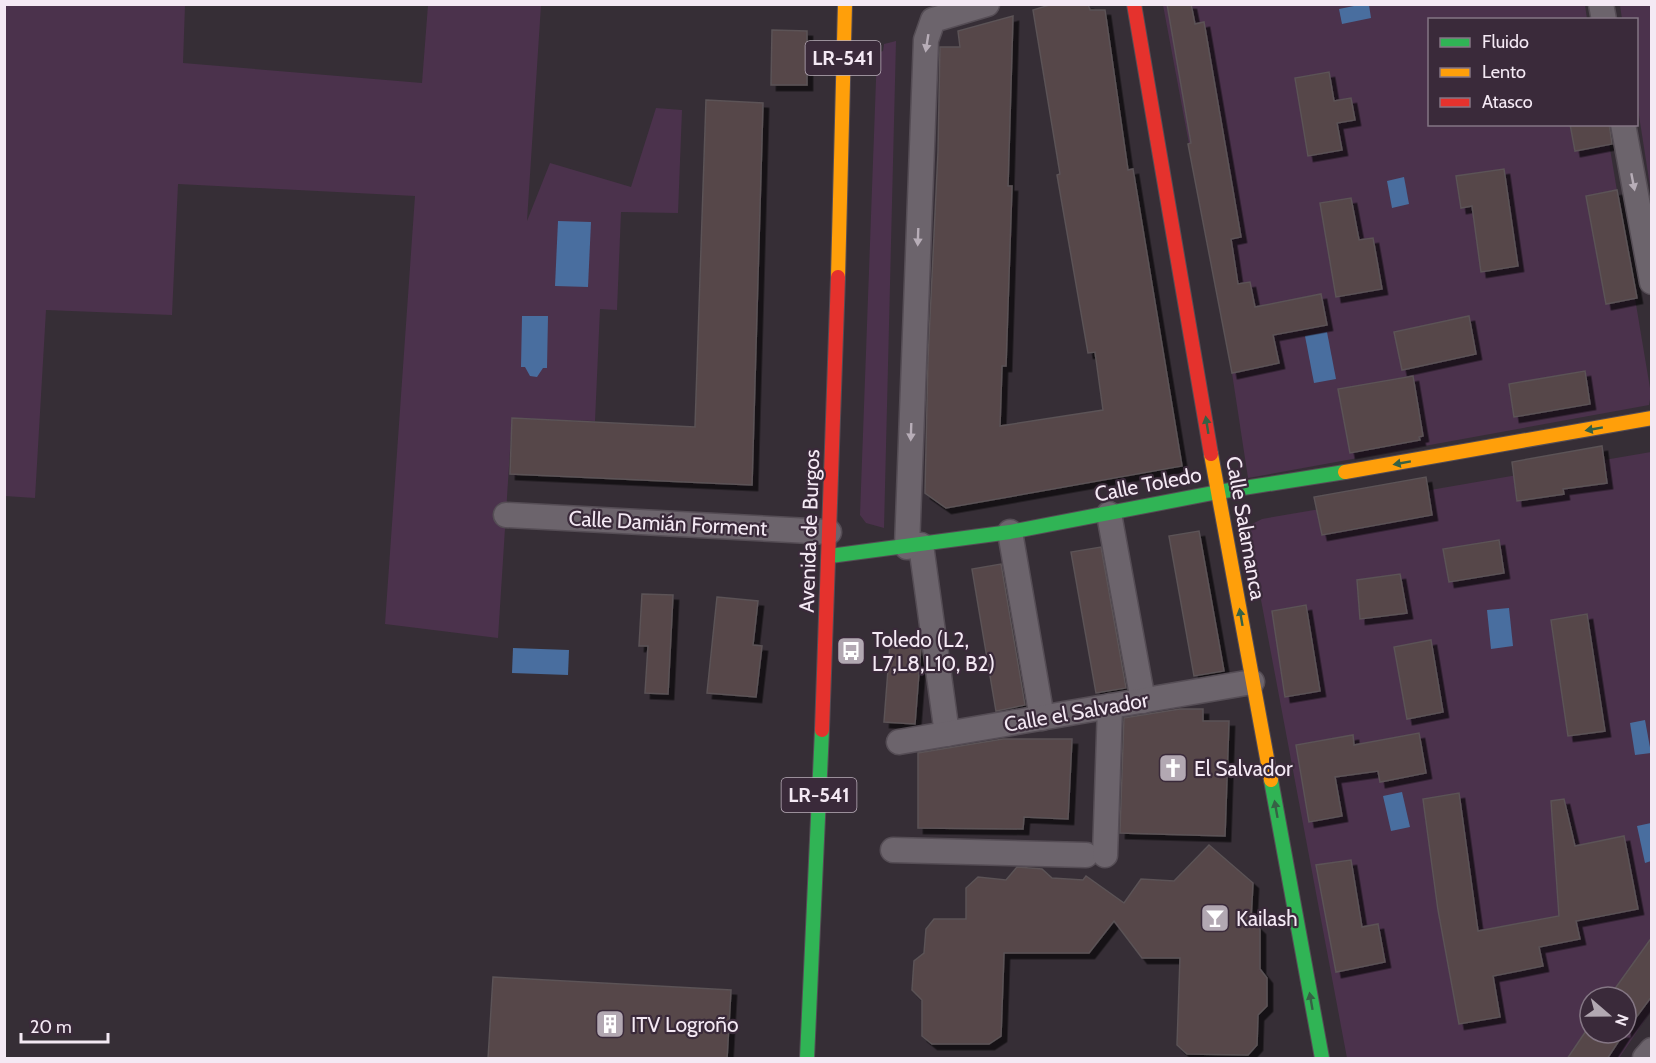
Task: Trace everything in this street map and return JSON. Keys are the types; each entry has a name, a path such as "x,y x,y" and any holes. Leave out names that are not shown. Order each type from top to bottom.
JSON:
{"street":[{"name":"Avenida de Burgos","path":"807,1059 830,556 845,4"},
{"path":"947,734 914,546 926,40 933,20 987,4"},
{"name":"Calle Salamanca","path":"1134,4 1218,492 1322,1059"},
{"path":"1623,126 1652,282"},
{"name":"Calle Toledo","path":"830,556 1010,532 1218,492 1269,486 1652,418"},
{"path":"1109,514 1143,701"},
{"name":"Calle Damián Forment","path":"506,515 829,532"},
{"path":"1010,532 1042,718"},
{"name":"Calle el Salvador","path":"899,742 1252,682"},
{"path":"893,850 1095,855 1110,706"},
{"path":"1646,1059 1652,1050"}],"shaded area":[{"path":"4,5 185,5 183,63 422,83 428,5 541,5 527,221 550,163 631,187 656,108 682,110 678,213 621,212 617,310 600,309 595,421 512,419 498,638 385,624 415,196 178,184 172,315 46,310 35,498 5,496"},
{"path":"1163,5 1585,5 1587,18 1428,18 1428,126 1606,126 1651,394 1649,405 1248,478 1232,373"},
{"path":"1620,5 1651,5 1651,192 1638,109 1638,18 1622,18"},
{"path":"896,41 884,528 866,523 860,515 877,53 883,51 884,44"},
{"path":"1651,452 1651,1011 1638,1030 1638,985 1578,985 1578,1045 1628,1045 1619,1058 1347,1058 1249,536 1252,524 1262,519"}],"water":[{"path":"1369,5 1371,18 1342,24 1339,9"},
{"path":"1404,177 1409,204 1392,208 1387,181"},
{"path":"558,221 591,222 588,287 555,286"},
{"path":"522,316 548,316 547,368 543,368 537,377 530,376 525,367 521,367"},
{"path":"1327,332 1336,379 1314,383 1305,336"},
{"path":"1509,608 1513,646 1491,649 1487,610"},
{"path":"513,648 569,650 568,675 512,673"},
{"path":"1645,720 1651,753 1635,755 1630,723"},
{"path":"1402,792 1410,827 1391,831 1383,796"},
{"path":"1651,823 1651,861 1645,863 1637,826"}],"building":[{"path":"1053,4 1088,4 1090,10 1105,10 1128,170 1133,169 1182,466 946,508 925,493 928,360 938,152 940,47 960,47 958,31 1013,16 1008,186 1012,186 1006,366 1002,366 1000,426 1103,410 1095,352 1088,353 1057,175 1060,174 1033,10"},
{"path":"1167,4 1191,4 1195,24 1204,22 1241,237 1231,239 1238,284 1250,282 1255,307 1321,294 1327,325 1273,335 1279,363 1232,373 1188,144 1191,143"},
{"path":"772,30 807,31 807,85 771,85"},
{"path":"1329,72 1334,101 1351,98 1355,120 1337,123 1342,150 1308,156 1295,78"},
{"path":"706,100 763,103 752,485 510,474 512,418 695,427"},
{"path":"1570,126 1609,126 1612,144 1575,151"},
{"path":"1504,169 1518,266 1481,272 1472,206 1461,208 1456,176"},
{"path":"1617,190 1637,298 1606,304 1586,196"},
{"path":"1351,198 1359,240 1373,238 1382,289 1336,297 1320,203"},
{"path":"1469,316 1476,354 1402,370 1394,332"},
{"path":"1585,371 1590,404 1514,417 1509,384"},
{"path":"1413,376 1423,436 1419,437 1420,440 1350,453 1338,389"},
{"path":"1602,446 1607,483 1563,489 1564,494 1517,501 1512,462"},
{"path":"1426,477 1432,515 1322,535 1314,497"},
{"path":"1199,531 1224,671 1194,676 1169,536"},
{"path":"1499,540 1504,573 1449,582 1443,549"},
{"path":"1101,547 1126,688 1096,693 1071,552"},
{"path":"1001,564 1025,705 996,711 972,569"},
{"path":"1400,574 1407,613 1360,619 1357,580"},
{"path":"642,594 673,595 668,694 645,693 648,646 639,646"},
{"path":"717,597 758,601 753,645 762,646 756,697 707,693"},
{"path":"1306,605 1320,691 1285,697 1272,611"},
{"path":"1587,614 1605,731 1568,736 1551,620"},
{"path":"1431,640 1443,712 1407,719 1394,647"},
{"path":"890,644 921,647 915,724 884,722"},
{"name":"El Salvador","path":"1180,709 1203,709 1203,721 1229,721 1225,836 1120,833 1124,718"},
{"path":"1419,733 1426,773 1380,782 1378,771 1335,777 1342,816 1309,822 1296,745 1353,735 1354,745"},
{"path":"1003,739 1072,739 1068,819 1024,817 1023,829 918,828 918,753"},
{"path":"1459,793 1478,931 1559,916 1551,801 1564,799 1575,846 1624,836 1638,909 1576,921 1580,939 1539,947 1543,966 1493,976 1500,1017 1459,1024 1438,910 1423,799"},
{"path":"1209,845 1253,883 1251,920 1260,929 1260,969 1267,978 1267,1006 1258,1015 1257,1045 1248,1055 1187,1054 1177,1045 1180,958 1142,958 1114,921 1089,953 1004,953 1001,1036 989,1044 932,1044 922,1036 922,1000 912,990 914,961 924,953 926,929 934,919 966,919 966,888 978,877 1006,880 1017,867 1042,869 1052,878 1083,880 1086,876 1124,903 1141,879 1174,881"},
{"path":"1351,860 1362,927 1378,924 1385,962 1336,972 1316,865"},
{"path":"1652,937 1652,996 1638,1015 1638,985 1618,985"},
{"name":"ITV Logroño","path":"493,977 731,990 727,1059 488,1059"},
{"path":"1578,1043 1578,1045 1616,1045 1607,1059 1567,1059"}],"traffic: fast":[{"path":"830,556 1010,532 1218,492 1345,472"},
{"path":"807,1058 822,730"},
{"path":"1271,780 1322,1058"}],"traffic: slow":[{"path":"838,277 845,4"},
{"path":"1345,472 1652,418"},
{"path":"1211,454 1271,780"}],"traffic: jam":[{"path":"1134,4 1211,454"},
{"path":"822,730 838,277"}],"place":[{"name":"Toledo (L2, L7,L8,L10, B2)","path":"851,651"},
{"name":"El Salvador","path":"1173,768"},
{"name":"Kailash","path":"1215,918"},
{"name":"ITV Logroño","path":"610,1024"}]}
